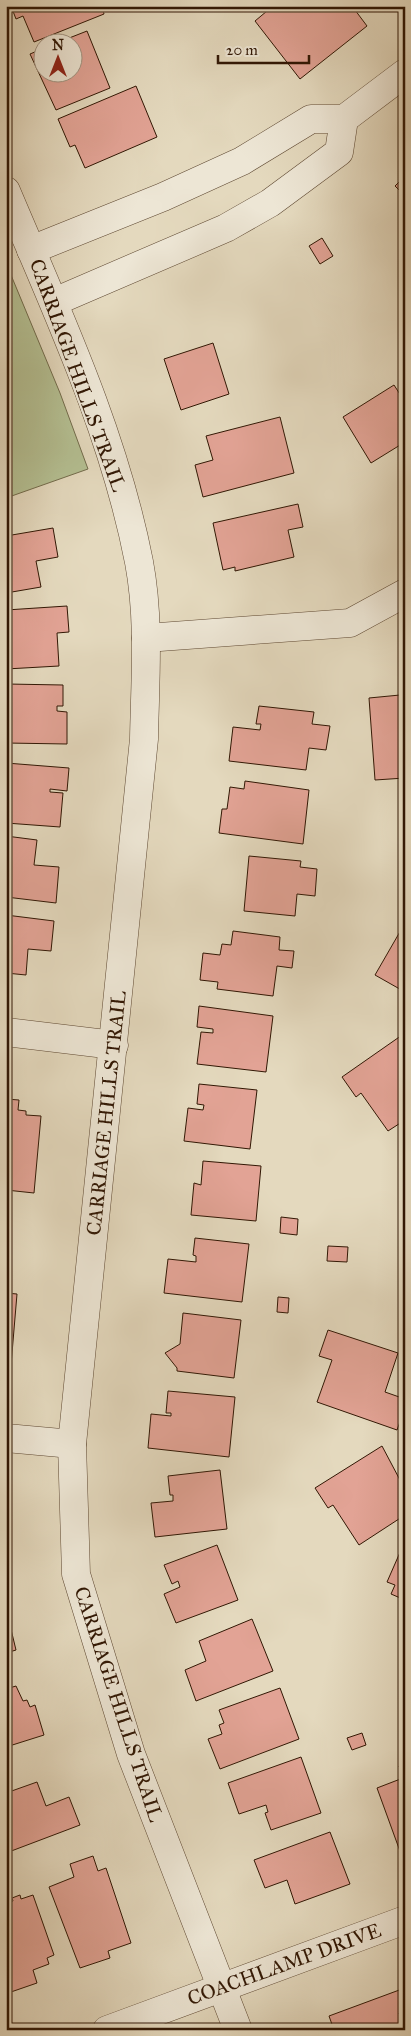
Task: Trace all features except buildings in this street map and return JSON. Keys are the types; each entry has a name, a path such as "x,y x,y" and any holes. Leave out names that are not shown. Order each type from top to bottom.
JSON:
{"street":[{"path":"31,250 163,197 242,161 311,120 344,120 405,73"},
{"path":"54,302 226,228 270,203 339,152 344,120"},
{"name":"CARRIAGE HILLS TRAIL","path":"6,191 54,302 116,466 139,563 146,638 144,740 72,1444 76,1574 131,1754 238,2030"},
{"path":"146,638 350,623 405,593"},
{"path":"6,1032 114,1045"},
{"path":"6,1438 72,1444"},
{"name":"COACHLAMP DRIVE","path":"108,2030 405,1920"}],"green space":[{"path":"6,263 60,393 88,469 6,498"}]}
